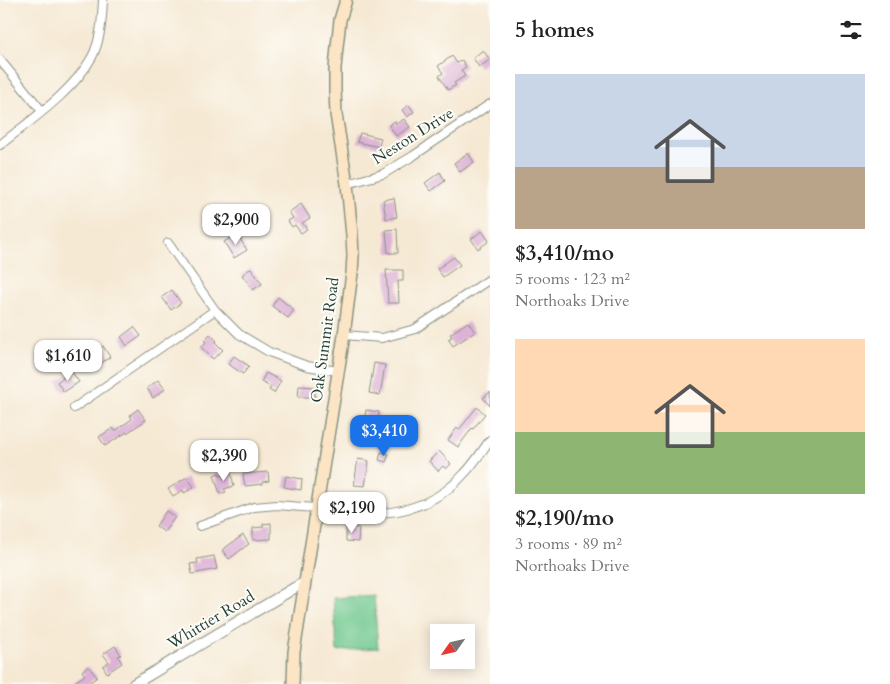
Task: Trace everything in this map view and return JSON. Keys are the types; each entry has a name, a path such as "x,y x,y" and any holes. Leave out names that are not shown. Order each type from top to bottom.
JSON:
{"main road":[{"name":"Oak Summit Road","path":"294,684 294,652 344,335 353,256 346,184 336,114 335,68 340,20 346,0"}],"street":[{"path":"0,145 66,90 82,72 92,56 100,34 103,0"},
{"path":"0,60 42,111"},
{"name":"Neston Drive","path":"346,184 382,174 413,156 490,104"},
{"path":"168,243 215,310 240,334 269,352 308,366 338,370"},
{"path":"344,335 382,338 415,329 490,279"},
{"path":"74,408 215,310"},
{"path":"200,526 254,506 277,505 377,513 406,510 420,506 453,486 490,440"},
{"name":"Whittier Road","path":"134,684 296,586 304,583"}],"green space":[{"path":"374,595 378,648 337,651 333,598"}],"building":[{"path":"483,50 490,60 479,67 473,58"},
{"path":"452,56 457,63 462,60 466,67 461,70 465,76 454,83 456,85 448,90 439,76 443,73 438,66"},
{"path":"409,105 414,112 407,117 402,110"},
{"path":"404,119 410,127 396,136 389,125 395,121 396,124"},
{"path":"360,133 381,138 379,147 357,142"},
{"path":"468,153 474,162 460,172 454,163"},
{"path":"440,172 445,181 431,191 425,183"},
{"path":"394,198 397,217 386,219 383,200"},
{"path":"301,204 310,218 302,223 307,229 301,233 295,225 292,227 288,221 293,218 289,212"},
{"path":"220,208 229,223 219,229 211,213"},
{"path":"397,229 398,253 388,253 386,230"},
{"path":"482,231 489,241 478,249 471,239"},
{"path":"237,234 247,250 234,258 224,242"},
{"path":"454,257 460,265 443,277 437,269"},
{"path":"251,268 262,284 253,290 242,275"},
{"path":"386,270 403,270 403,281 398,281 399,303 388,303"},
{"path":"172,290 181,303 171,310 162,297"},
{"path":"278,297 294,310 288,318 272,306"},
{"path":"468,322 475,332 453,346 448,339 452,337 450,334"},
{"path":"134,327 141,336 127,346 121,337"},
{"path":"210,334 223,350 213,359 201,347 206,342 204,340"},
{"path":"103,346 110,357 91,370 82,355 88,351 91,355"},
{"path":"234,356 249,366 243,374 228,364"},
{"path":"374,363 385,365 380,395 369,393"},
{"path":"72,372 79,382 64,392 57,382"},
{"path":"266,373 281,381 274,393 269,390 271,387 261,382"},
{"path":"158,380 165,389 153,398 147,388"},
{"path":"299,386 315,387 315,397 298,397"},
{"path":"490,392 490,406 483,398"},
{"path":"477,407 485,414 458,447 448,440 457,428 459,430"},
{"path":"138,409 146,420 105,446 99,437 113,428 115,431 132,419 130,415"},
{"path":"366,410 379,412 377,429 372,428 371,438 362,437"},
{"path":"439,451 451,464 446,469 443,466 438,471 429,461"},
{"path":"381,452 389,454 386,462 379,460"},
{"path":"358,459 369,461 365,486 354,485"},
{"path":"268,472 269,481 262,482 263,484 245,486 243,474"},
{"path":"219,473 220,476 231,473 234,486 224,489 226,492 220,494 214,475"},
{"path":"286,476 302,479 301,490 284,487"},
{"path":"187,477 194,487 184,493 183,490 173,496 168,489"},
{"path":"166,511 175,517 164,532 156,526"},
{"path":"271,523 271,539 253,540 253,528 263,527 263,524"},
{"path":"346,527 359,528 358,542 346,541"},
{"path":"243,535 249,544 229,559 222,550"},
{"path":"214,556 217,569 192,574 190,564 198,563 197,559"},
{"path":"115,646 121,655 118,656 122,663 107,673 103,666 109,662 103,654"},
{"path":"88,666 97,677 88,684 72,684 85,675 82,671"}]}
